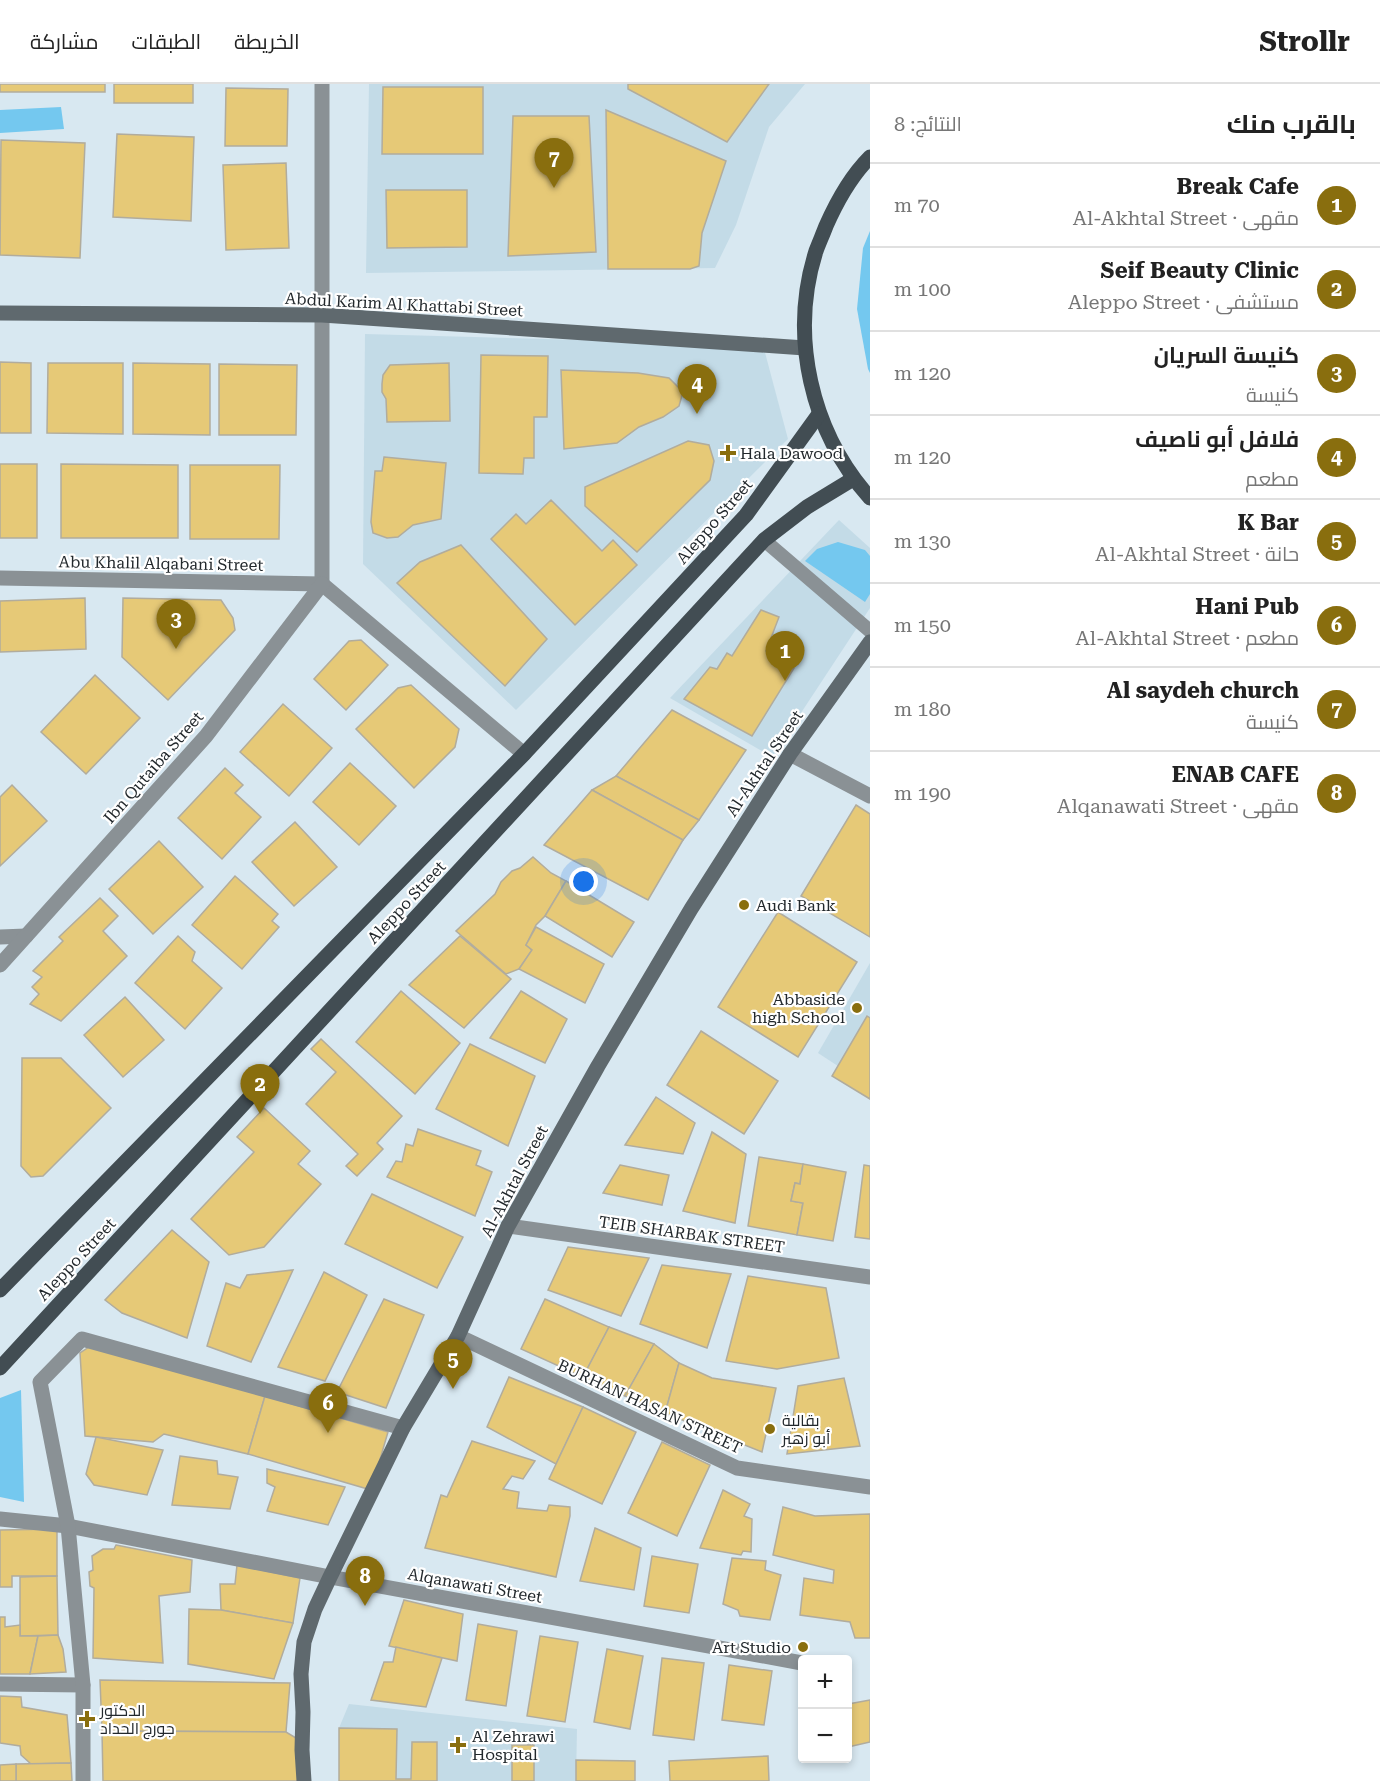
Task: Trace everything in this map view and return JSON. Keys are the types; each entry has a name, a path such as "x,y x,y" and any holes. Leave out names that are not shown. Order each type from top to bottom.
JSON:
{"main road":[{"path":"870,157 861,166 835,207 816,251 806,299 805,348 810,381 819,414 834,448 853,479 870,498"},
{"name":"Abdul Karim Al Khattabi Street","path":"0,313 322,315 805,348"},
{"name":"Aleppo Street","path":"2,1282 524,754 746,515 819,414"},
{"name":"Aleppo Street","path":"0,1368 764,540 807,507 853,479"},
{"name":"Al-Akhtal Street","path":"304,1781 301,1674 304,1642 315,1609 330,1576 403,1428 458,1336 508,1226 598,1066 680,928 790,754 870,642"}],"street":[{"path":"322,84 322,584 524,754"},
{"name":"Abu Khalil Alqabani Street","path":"0,578 322,584"},
{"name":"Ibn Qutaiba Street","path":"0,965 206,736 322,584"},
{"path":"790,754 870,796"},
{"path":"0,937 26,936"},
{"name":"TEIB SHARBAK STREET","path":"508,1226 870,1277"},
{"name":"BURHAN HASAN STREET","path":"458,1336 737,1468 870,1488"},
{"path":"83,1781 83,1685 68,1527 40,1382 82,1339 403,1428"},
{"name":"Alqanawati Street","path":"0,1519 68,1527 798,1662"},
{"path":"0,1684 83,1685"}],"lane":[{"path":"764,540 870,631"}],"shaded area":[{"path":"369,84 805,84 769,127 736,225 715,268 366,273"},
{"path":"61,107 64,129 0,133 0,110"},
{"path":"870,231 870,373 857,309 863,248"},
{"path":"365,334 763,345 788,439 516,710 363,564"},
{"path":"839,520 870,548 870,608 772,757 670,698"},
{"path":"838,542 865,550 870,556 870,594 865,602 805,561 817,549"},
{"name":"Abbaside high School","path":"870,963 870,1087 818,1053"},
{"path":"21,1390 24,1502 0,1497 0,1398"},
{"name":"Al Zehrawi Hospital","path":"349,1704 577,1729 576,1781 339,1781 339,1728"}],"building":[{"path":"0,84 105,84 105,92 0,92"},
{"path":"114,84 193,84 193,103 114,103"},
{"path":"628,84 769,84 727,142 628,89"},
{"path":"383,87 483,87 483,154 382,154"},
{"path":"226,88 288,89 287,146 225,146"},
{"path":"606,110 726,161 702,233 699,266 690,269 608,269"},
{"path":"513,116 589,116 596,252 508,256"},
{"path":"117,134 194,137 191,221 113,217"},
{"path":"1,140 85,143 80,258 0,255"},
{"path":"286,163 289,248 226,250 223,165"},
{"path":"386,190 467,190 467,247 387,248"},
{"path":"481,355 548,356 547,417 534,417 534,458 524,458 523,474 479,473"},
{"path":"0,362 31,363 31,433 0,433"},
{"path":"48,363 123,363 123,434 47,433"},
{"path":"133,363 210,364 210,435 133,434"},
{"path":"449,363 450,421 387,422 386,399 382,392 382,384 383,375 390,365"},
{"path":"219,364 297,365 296,435 219,435"},
{"path":"561,370 638,373 669,378 683,392 679,406 663,417 639,427 617,443 564,449"},
{"path":"688,441 709,445 714,461 710,480 637,552 585,506 585,487"},
{"path":"384,457 446,463 441,519 413,525 398,537 387,538 373,533 371,522 375,471 382,471"},
{"path":"0,464 37,464 37,538 0,538"},
{"path":"61,464 178,465 178,538 61,538"},
{"path":"190,465 280,465 279,539 190,539"},
{"path":"551,500 602,551 613,540 637,565 575,625 491,539 516,514 526,524"},
{"path":"461,545 547,639 505,686 397,583 420,562"},
{"path":"85,598 86,649 0,652 0,601"},
{"path":"123,598 221,600 233,618 235,630 168,700 122,657"},
{"path":"761,610 779,617 766,651 773,659 794,668 752,736 684,699 710,667 717,669 727,653 732,656"},
{"path":"361,640 388,665 346,710 314,679 349,641"},
{"path":"95,675 140,718 86,774 41,732"},
{"path":"411,685 459,729 455,747 414,788 356,729 398,688"},
{"path":"283,704 332,748 289,796 240,752"},
{"path":"672,710 746,750 699,820 616,776"},
{"path":"350,763 396,806 359,845 313,802"},
{"path":"225,768 243,785 235,793 261,817 222,859 178,818"},
{"path":"616,776 699,820 683,840 592,790"},
{"path":"12,785 47,821 0,866 0,797"},
{"path":"592,790 683,840 648,900 544,845"},
{"path":"856,805 870,814 870,937 801,896"},
{"path":"295,822 337,867 294,906 252,862"},
{"path":"159,841 203,887 153,934 109,889"},
{"path":"533,857 551,873 566,881 545,916 536,925 526,945 532,950 519,969 506,974 456,931 495,894 501,882 512,871 520,868"},
{"path":"235,876 278,914 272,921 279,927 242,969 192,925"},
{"path":"566,881 634,922 612,957 545,916"},
{"path":"100,898 118,916 103,931 127,956 61,1021 30,1004 39,994 32,987 42,977 33,971 63,941 59,937"},
{"path":"778,912 857,962 798,1057 718,1007"},
{"path":"536,927 604,964 585,1003 519,969 532,950 526,945"},
{"path":"178,936 195,952 192,961 222,988 185,1029 135,983"},
{"path":"460,936 511,979 464,1028 409,985"},
{"path":"401,991 460,1043 415,1094 356,1042"},
{"path":"521,991 567,1019 545,1063 490,1038"},
{"path":"125,997 164,1040 123,1077 84,1035"},
{"path":"867,1016 870,1018 870,1099 832,1076"},
{"path":"701,1031 778,1081 744,1134 667,1085"},
{"path":"321,1039 402,1116 377,1143 383,1149 357,1176 346,1166 358,1154 306,1104 336,1072 311,1049"},
{"path":"470,1044 535,1076 508,1146 436,1109"},
{"path":"22,1058 61,1058 111,1108 43,1176 31,1177 21,1166"},
{"path":"656,1097 695,1123 683,1154 625,1145"},
{"path":"264,1108 310,1151 298,1164 321,1184 264,1247 229,1255 191,1219 254,1152 237,1137"},
{"path":"418,1129 481,1151 476,1165 492,1172 475,1216 387,1177 396,1161 402,1162 406,1144 413,1146"},
{"path":"712,1132 746,1154 735,1223 683,1211"},
{"path":"759,1157 803,1164 800,1184 795,1183 791,1201 803,1203 797,1235 748,1226"},
{"path":"803,1164 846,1172 833,1241 797,1235 803,1203 791,1201 795,1183 800,1184"},
{"path":"620,1165 669,1175 662,1205 603,1193"},
{"path":"864,1165 870,1166 870,1239 855,1237"},
{"path":"372,1194 463,1237 437,1288 345,1244"},
{"path":"172,1230 209,1262 187,1338 122,1313 105,1300"},
{"path":"568,1247 649,1258 621,1316 548,1290"},
{"path":"662,1265 731,1274 707,1348 640,1324"},
{"path":"293,1270 251,1362 207,1346 226,1283 240,1288 247,1275"},
{"path":"324,1272 367,1295 325,1381 278,1367"},
{"path":"748,1276 826,1288 839,1358 777,1369 726,1361"},
{"path":"384,1299 424,1315 386,1408 337,1392"},
{"path":"545,1299 609,1327 583,1377 521,1349"},
{"path":"609,1327 654,1344 625,1396 583,1377"},
{"path":"654,1344 679,1363 665,1413 625,1396"},
{"path":"89,1347 265,1396 248,1454 164,1434 153,1442 85,1436 80,1353"},
{"path":"679,1363 712,1378 776,1388 762,1452 665,1413"},
{"path":"509,1377 583,1407 556,1464 487,1427"},
{"path":"844,1378 860,1446 787,1454 798,1386"},
{"path":"265,1396 388,1432 371,1490 248,1454"},
{"path":"583,1407 636,1432 602,1504 549,1479"},
{"path":"96,1437 163,1450 147,1495 94,1485 86,1474"},
{"path":"472,1441 535,1461 523,1479 512,1476 503,1489 519,1492 517,1508 547,1511 549,1505 570,1507 556,1577 425,1548 441,1495 447,1497"},
{"path":"662,1442 710,1465 677,1536 628,1513"},
{"path":"180,1456 217,1461 218,1474 238,1477 230,1509 172,1505"},
{"path":"267,1469 345,1487 328,1525 267,1511 275,1487 267,1483"},
{"path":"723,1490 750,1504 744,1516 752,1519 751,1552 743,1551 741,1555 700,1548"},
{"path":"783,1507 815,1516 870,1514 870,1638 855,1638 850,1622 800,1615 804,1578 833,1583 834,1570 773,1555"},
{"path":"595,1528 641,1548 634,1590 580,1581"},
{"path":"57,1529 57,1576 12,1576 12,1587 0,1587 0,1530"},
{"path":"116,1545 192,1560 190,1592 159,1596 163,1663 93,1658 94,1588 90,1586 89,1572 93,1570 92,1556 103,1549 114,1549"},
{"path":"652,1556 698,1564 689,1613 644,1606"},
{"path":"732,1558 766,1561 765,1570 781,1575 770,1620 740,1616 738,1610 723,1604"},
{"path":"237,1565 300,1578 293,1623 221,1610 220,1584 235,1584"},
{"path":"57,1576 58,1635 20,1636 20,1577"},
{"path":"404,1600 463,1614 457,1661 389,1646"},
{"path":"189,1609 221,1610 293,1623 274,1679 188,1664"},
{"path":"0,1617 5,1617 5,1627 20,1625 20,1636 38,1636 30,1674 0,1674"},
{"path":"478,1624 517,1631 506,1706 466,1700"},
{"path":"58,1635 63,1649 66,1672 30,1674 38,1636"},
{"path":"540,1636 578,1642 565,1722 527,1716"},
{"path":"396,1647 442,1658 426,1707 371,1700 384,1662 393,1662"},
{"path":"607,1649 643,1656 630,1729 594,1722"},
{"path":"662,1658 704,1663 694,1740 653,1735"},
{"path":"729,1665 772,1671 764,1725 722,1720"},
{"path":"100,1680 290,1683 286,1732 102,1731"},
{"path":"0,1696 21,1697 22,1707 67,1715 71,1763 31,1764 21,1755 20,1746 0,1743"},
{"path":"870,1700 870,1742 852,1746 852,1703"},
{"path":"339,1728 397,1729 396,1779 411,1779 412,1742 437,1742 437,1781 339,1781"},
{"path":"102,1731 286,1732 296,1738 298,1781 103,1781"},
{"path":"512,1745 534,1745 534,1781 512,1781"},
{"path":"768,1756 769,1781 670,1781 669,1761"},
{"path":"576,1760 635,1761 635,1781 576,1781"},
{"path":"71,1763 72,1781 16,1781 16,1764"},
{"path":"16,1764 16,1781 0,1781 0,1765"}],"place":[{"name":"Al saydeh church","path":"554,188"},
{"name":"فلافل أبو ناصيف","path":"697,414"},
{"name":"Hala Dawood","path":"728,453"},
{"name":"كنيسة السريان","path":"176,649"},
{"name":"Break Cafe","path":"785,681"},
{"name":"Audi Bank","path":"744,905"},
{"name":"Abbaside high School","path":"857,1008"},
{"name":"Seif Beauty Clinic","path":"260,1114"},
{"name":"K Bar","path":"453,1389"},
{"name":"بقالية أبو زهير","path":"770,1429"},
{"name":"Hani Pub","path":"328,1433"},
{"name":"ENAB CAFE","path":"365,1606"},
{"name":"Art Studio","path":"803,1647"},
{"name":"الدكتور جورج الحداد","path":"87,1719"},
{"name":"Al Zehrawi Hospital","path":"458,1745"}]}
